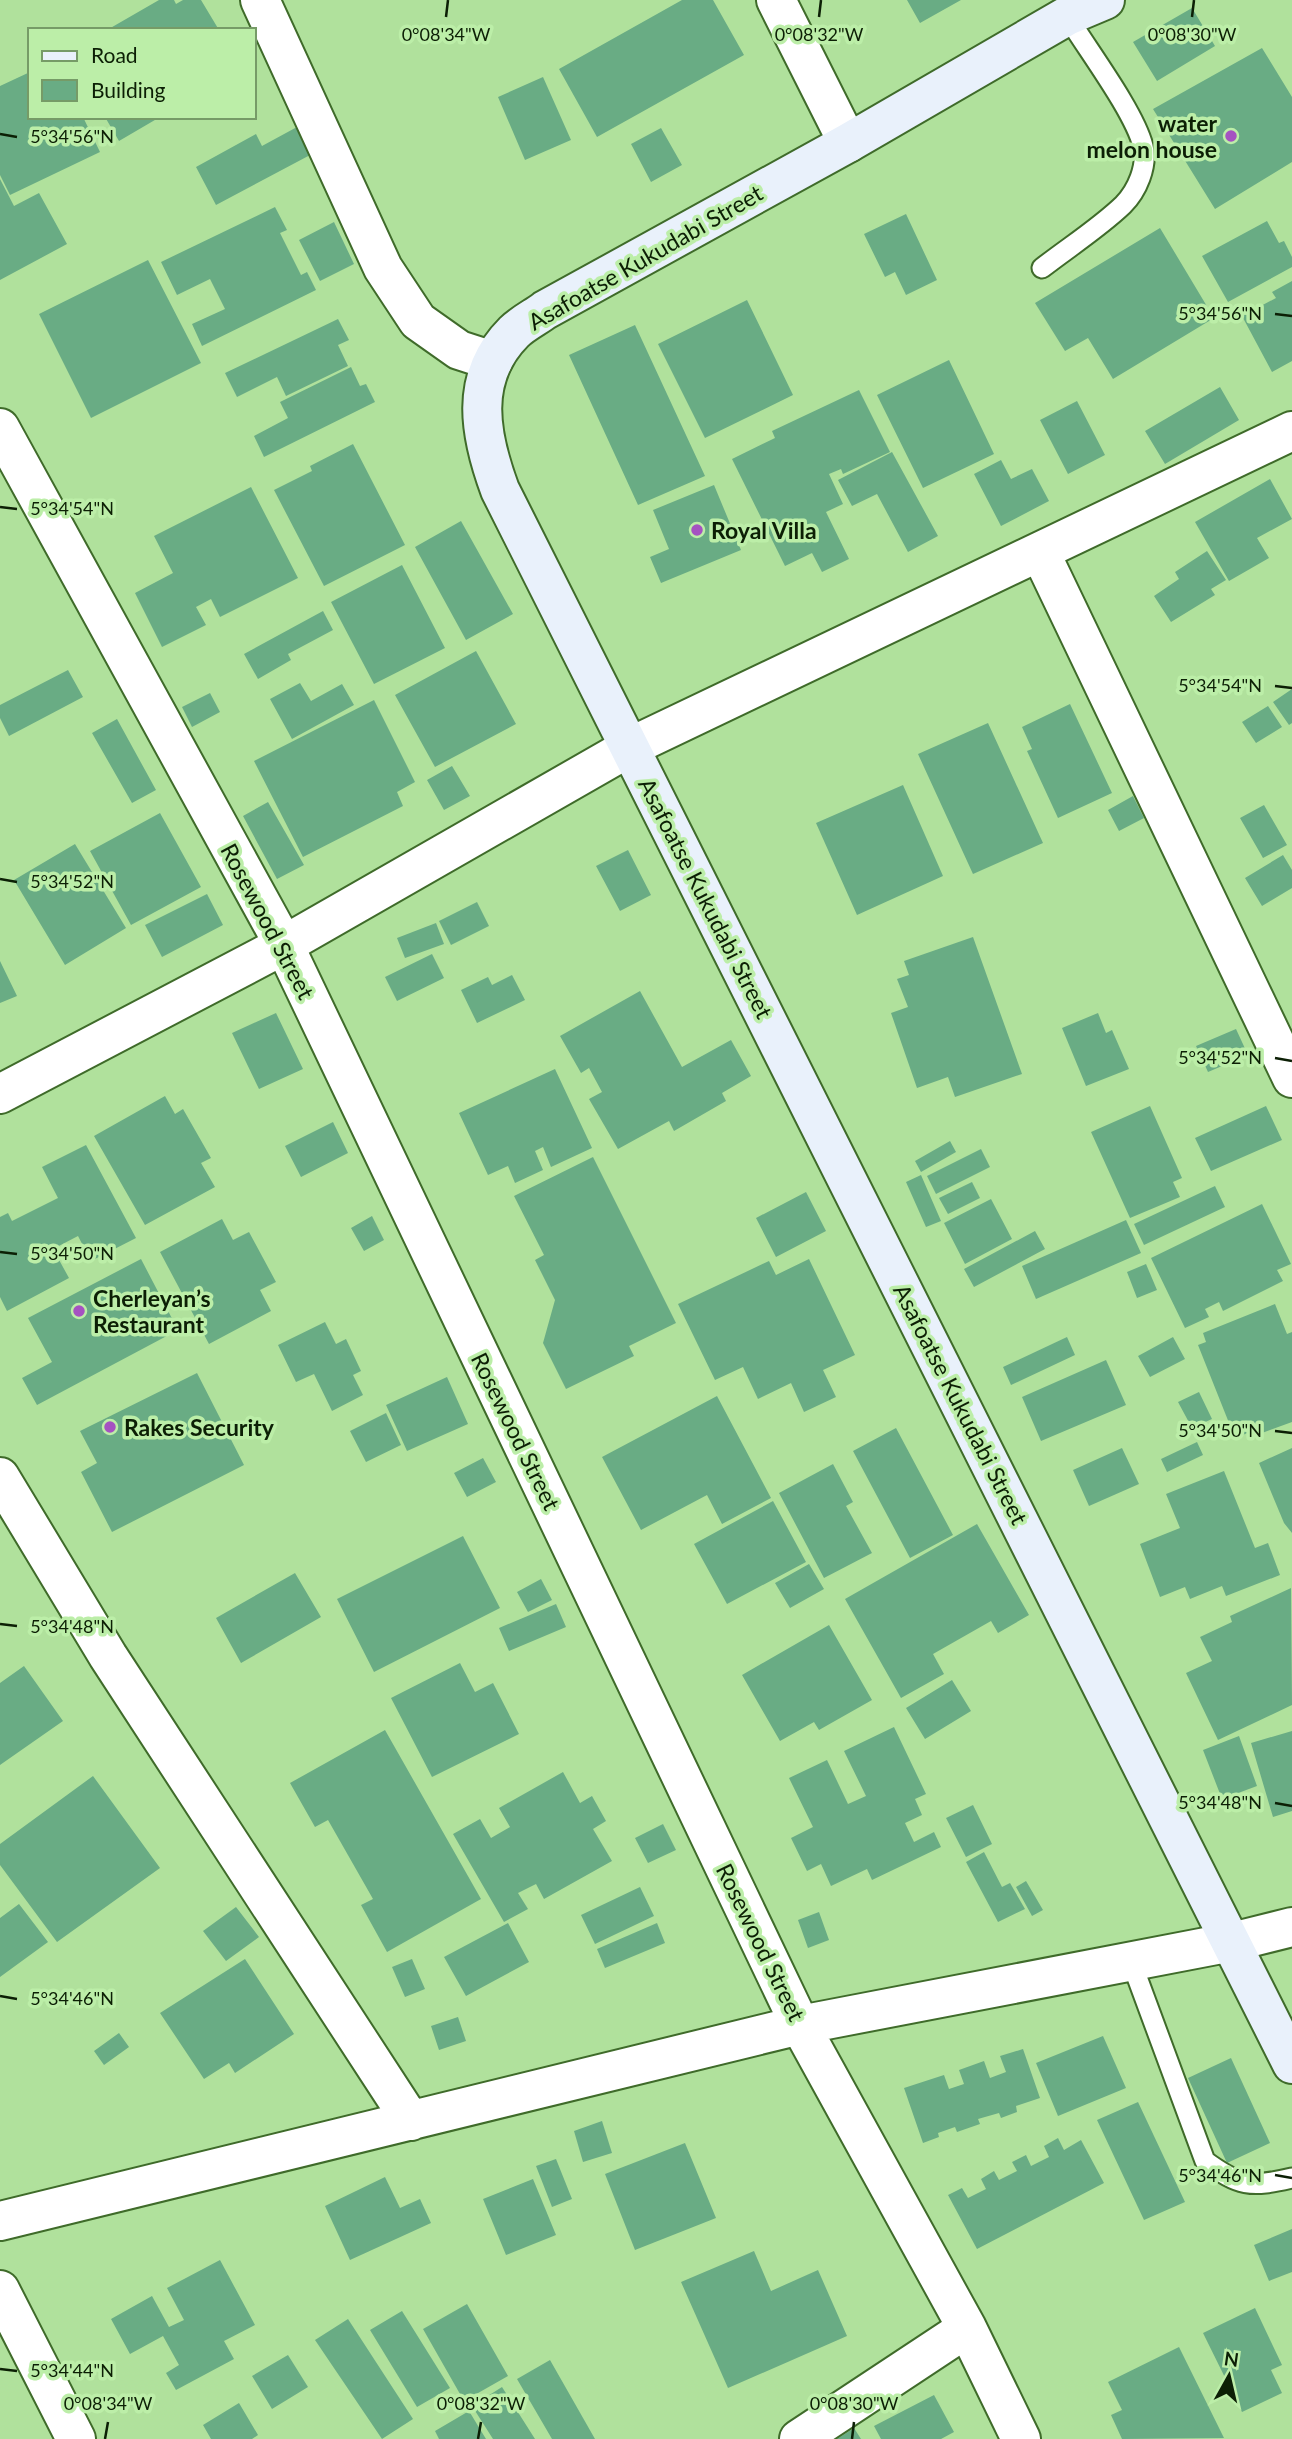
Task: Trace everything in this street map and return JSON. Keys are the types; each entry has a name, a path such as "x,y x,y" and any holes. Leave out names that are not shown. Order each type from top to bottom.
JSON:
{"street":[{"path":"260,0 383,268 418,321 458,351 493,361"},
{"path":"776,0 848,143"},
{"name":"Asafoatse Kukudabi Street","path":"1105,0 1067,16 848,143 545,310 514,332 493,361 481,398 484,448 500,490 1292,2064"},
{"name":"Rosewood Street","path":"0,428 284,945 800,2025 967,2328 1021,2439"},
{"path":"0,1094 284,945 631,747 1292,431"},
{"path":"1040,552 1292,1078"},
{"path":"0,1477 108,1656 411,2121"},
{"path":"0,2221 800,2025 1231,1942 1292,1927"},
{"path":"0,2290 76,2439"},
{"path":"799,2439 967,2328"}],"lane":[{"path":"1042,268 1124,204 1136,186 1143,165 1143,147 1133,121 1067,16"},
{"path":"1132,1961 1205,2161 1231,2180 1263,2185 1292,2178"}],"building":[{"path":"159,0 174,0 176,4 183,0 201,0 218,28 110,28"},
{"path":"682,0 713,0 744,55 597,137 559,69"},
{"path":"907,0 961,0 920,23"},
{"path":"1192,8 1215,46 1157,81 1133,42"},
{"name":"water melon house","path":"1262,48 1292,97 1292,162 1215,209 1153,109"},
{"path":"28,73 28,119 84,119 100,152 10,195 0,175 0,86"},
{"path":"543,77 571,140 525,160 498,97"},
{"path":"106,119 157,119 119,141"},
{"path":"297,127 312,154 216,205 196,167 256,134 262,146"},
{"path":"661,128 682,165 651,182 631,144"},
{"path":"0,179 14,206 39,193 67,244 0,280"},
{"path":"275,207 287,230 280,233 301,275 307,272 316,290 202,346 192,324 225,309 210,279 177,295 161,262"},
{"path":"906,214 937,280 906,295 895,272 885,277 864,234"},
{"path":"1267,221 1279,243 1284,241 1292,257 1292,267 1228,302 1202,256"},
{"path":"334,222 354,264 320,281 299,240"},
{"path":"1160,228 1214,318 1113,379 1088,338 1065,351 1035,303"},
{"path":"148,260 201,363 91,418 39,314"},
{"path":"1292,281 1292,361 1272,372 1242,316 1276,298 1272,292"},
{"path":"747,300 793,395 705,438 658,344"},
{"path":"338,319 349,340 338,345 348,366 286,396 277,377 237,397 225,373"},
{"path":"635,325 705,476 638,505 569,355"},
{"path":"949,360 994,454 923,488 877,395"},
{"path":"351,367 360,386 366,384 375,402 264,457 254,436 288,418 280,402"},
{"path":"1220,387 1239,420 1165,464 1145,431"},
{"path":"859,390 890,452 843,474 841,469 829,474 843,504 826,512 849,559 822,572 812,553 785,566 732,459 775,438 772,431"},
{"path":"1077,401 1105,455 1068,474 1040,420"},
{"path":"353,444 405,545 324,586 274,490 312,471 310,466"},
{"path":"892,452 938,536 908,552 877,494 852,506 838,480"},
{"path":"1001,460 1011,479 1032,469 1049,501 1001,526 974,474"},
{"path":"1270,479 1292,519 1257,538 1269,558 1229,581 1195,522"},
{"name":"Royal Villa","path":"714,485 741,550 661,583 650,557 669,549 653,510"},
{"path":"251,487 298,578 220,617 211,599 196,607 206,625 162,647 135,593 173,573 154,536"},
{"path":"461,521 513,614 466,640 415,547"},
{"path":"1207,551 1226,580 1211,589 1215,595 1171,622 1154,596 1179,579 1175,572"},
{"path":"402,565 445,648 374,684 331,602"},
{"path":"323,611 333,630 288,654 291,660 258,679 244,654"},
{"path":"476,651 516,724 435,767 395,695"},
{"path":"68,670 83,697 9,736 0,718 0,705"},
{"path":"300,683 311,701 342,684 354,705 292,739 270,699"},
{"path":"1292,689 1292,723 1289,725 1273,702"},
{"path":"210,693 220,712 192,727 182,707"},
{"path":"374,700 415,782 397,792 403,806 303,857 254,761"},
{"path":"1070,704 1112,793 1058,818 1027,751 1032,749 1022,727"},
{"path":"1268,706 1282,727 1256,743 1242,722"},
{"path":"117,719 156,790 132,803 92,733"},
{"path":"988,723 1043,843 973,874 918,754"},
{"path":"452,766 470,796 444,810 427,780"},
{"path":"903,785 943,876 857,915 816,823"},
{"path":"1133,796 1144,818 1119,831 1108,810"},
{"path":"268,802 304,865 277,879 243,816"},
{"path":"1264,805 1287,845 1263,858 1240,818"},
{"path":"160,813 201,887 131,925 90,851"},
{"path":"75,844 126,928 65,965 14,880"},
{"path":"628,850 651,895 620,911 596,866"},
{"path":"1283,855 1292,870 1292,888 1262,906 1245,878"},
{"path":"207,894 223,925 162,957 145,925"},
{"path":"477,902 489,926 451,945 439,921"},
{"path":"436,923 444,944 405,958 397,938"},
{"path":"973,937 1022,1074 955,1097 948,1077 917,1088 891,1013 908,1007 897,979 909,975 904,961"},
{"path":"432,954 444,978 397,1001 385,977"},
{"path":"0,961 17,996 0,1003"},
{"path":"512,975 525,1000 477,1023 461,990 488,977 492,985"},
{"path":"640,991 682,1067 731,1040 751,1076 722,1093 726,1101 674,1131 669,1121 618,1149 589,1099 602,1092 589,1068 581,1073 560,1036"},
{"path":"276,1013 303,1069 259,1089 232,1033"},
{"path":"1098,1013 1106,1033 1112,1030 1129,1069 1086,1086 1062,1028"},
{"path":"1236,1029 1248,1055 1208,1072 1196,1046"},
{"path":"555,1069 592,1148 551,1167 543,1147 535,1151 543,1170 515,1183 508,1166 488,1175 459,1113"},
{"path":"165,1096 175,1114 183,1109 211,1158 201,1163 215,1187 145,1225 94,1136"},
{"path":"1150,1106 1182,1178 1173,1182 1180,1197 1130,1218 1091,1132"},
{"path":"1266,1106 1282,1140 1211,1171 1195,1138"},
{"path":"333,1122 348,1153 301,1177 285,1146"},
{"path":"950,1141 956,1152 921,1172 915,1161"},
{"path":"86,1145 136,1238 91,1261 78,1236 53,1249 69,1278 7,1311 0,1297 0,1217 8,1213 12,1221 58,1198 42,1167"},
{"path":"981,1149 990,1167 936,1194 927,1176"},
{"path":"593,1157 676,1323 629,1346 634,1356 566,1389 543,1343 555,1300 535,1260 544,1255 514,1196"},
{"path":"921,1175 941,1221 926,1227 906,1182"},
{"path":"972,1182 980,1198 948,1214 939,1198"},
{"path":"1215,1186 1225,1207 1144,1245 1134,1224"},
{"path":"806,1192 826,1231 776,1257 756,1218"},
{"path":"991,1199 1012,1239 965,1264 944,1223"},
{"path":"1262,1204 1291,1264 1277,1270 1283,1281 1223,1311 1219,1302 1205,1309 1209,1317 1185,1328 1151,1258"},
{"path":"372,1216 384,1240 364,1251 351,1228"},
{"path":"222,1219 233,1240 249,1232 276,1282 260,1290 271,1311 209,1344 160,1252"},
{"path":"1126,1220 1141,1253 1036,1299 1022,1266"},
{"path":"1035,1231 1045,1249 974,1287 964,1269"},
{"path":"141,1259 178,1330 37,1405 22,1378 52,1362 28,1318"},
{"path":"809,1259 855,1355 823,1370 836,1397 804,1412 791,1383 758,1399 743,1367 715,1380 678,1304 769,1261 776,1275"},
{"path":"1146,1264 1157,1290 1137,1298 1127,1272"},
{"path":"1275,1304 1287,1334 1292,1332 1292,1422 1262,1433 1260,1428 1235,1438 1198,1345 1206,1342 1203,1333"},
{"path":"325,1322 336,1344 346,1339 361,1371 353,1375 363,1395 332,1411 314,1374 296,1382 278,1345"},
{"path":"1067,1337 1075,1355 1011,1385 1003,1367"},
{"path":"1173,1337 1185,1359 1150,1377 1138,1356"},
{"path":"1106,1360 1126,1405 1041,1441 1022,1397"},
{"path":"197,1373 244,1465 112,1532 81,1472 97,1463 80,1431"},
{"path":"447,1377 468,1424 407,1451 386,1405"},
{"path":"1199,1392 1212,1419 1192,1428 1178,1402"},
{"path":"717,1396 771,1498 722,1524 707,1495 641,1530 602,1457"},
{"path":"386,1413 401,1445 366,1462 350,1431"},
{"path":"896,1428 953,1535 910,1558 853,1451"},
{"path":"1197,1442 1203,1455 1167,1472 1161,1459"},
{"path":"1122,1448 1139,1484 1089,1506 1073,1470"},
{"path":"1292,1448 1292,1533 1284,1523 1259,1463"},
{"path":"483,1458 496,1482 467,1497 454,1473"},
{"path":"833,1464 853,1502 846,1506 872,1553 824,1578 779,1493"},
{"path":"1224,1471 1255,1548 1268,1543 1280,1575 1226,1596 1222,1586 1190,1599 1185,1587 1160,1597 1140,1544 1180,1528 1166,1494"},
{"path":"773,1501 806,1562 727,1604 694,1544"},
{"path":"977,1524 1029,1615 998,1633 991,1621 933,1654 944,1674 901,1698 845,1599"},
{"path":"463,1536 500,1608 374,1672 337,1599"},
{"path":"809,1564 824,1589 790,1608 775,1583"},
{"path":"295,1573 321,1617 241,1663 216,1618"},
{"path":"541,1579 552,1600 528,1612 517,1592"},
{"path":"1291,1588 1292,1705 1218,1740 1186,1673 1212,1661 1200,1637 1232,1622 1230,1616"},
{"path":"556,1604 566,1627 509,1651 499,1628"},
{"path":"829,1625 872,1700 819,1730 814,1722 780,1741 742,1675"},
{"path":"460,1663 475,1692 493,1683 519,1734 432,1777 391,1698"},
{"path":"24,1666 63,1721 0,1765 0,1683"},
{"path":"952,1680 971,1711 925,1739 906,1708"},
{"path":"894,1727 926,1794 915,1799 922,1815 905,1823 914,1842 934,1832 941,1847 872,1880 867,1869 831,1886 821,1864 807,1871 791,1838 813,1827 789,1778 827,1760 848,1804 866,1796 844,1751"},
{"path":"385,1730 481,1899 387,1952 361,1905 373,1899 328,1820 315,1827 290,1783"},
{"path":"1292,1731 1292,1811 1273,1817 1251,1743"},
{"path":"1239,1736 1257,1786 1222,1799 1203,1750"},
{"path":"563,1772 580,1803 592,1796 606,1821 593,1829 612,1861 544,1899 536,1884 518,1893 528,1909 504,1922 453,1834 480,1819 491,1838 510,1827 499,1808"},
{"path":"93,1776 160,1868 57,1942 0,1865 0,1844"},
{"path":"973,1805 992,1844 966,1857 946,1818"},
{"path":"663,1824 676,1850 648,1863 635,1838"},
{"path":"984,1852 1002,1887 1010,1883 1025,1909 998,1922 966,1862"},
{"path":"1026,1881 1043,1910 1032,1916 1016,1887"},
{"path":"640,1887 654,1916 595,1944 581,1915"},
{"path":"19,1904 48,1942 0,1977 0,1918"},
{"path":"236,1907 259,1937 226,1961 203,1931"},
{"path":"819,1912 829,1940 808,1948 798,1920"},
{"path":"508,1923 529,1962 466,1996 444,1957"},
{"path":"657,1923 665,1943 605,1968 597,1949"},
{"path":"245,1959 294,2034 235,2073 229,2063 204,2079 160,2013"},
{"path":"412,1959 425,1989 405,1997 392,1967"},
{"path":"458,2017 466,2041 439,2050 431,2026"},
{"path":"119,2033 129,2047 104,2065 94,2051"},
{"path":"1103,2036 1126,2088 1058,2116 1036,2063"},
{"path":"1023,2049 1040,2098 1016,2106 1017,2112 1001,2118 999,2113 978,2119 980,2124 957,2132 955,2127 938,2133 939,2137 923,2143 904,2088 944,2075 949,2089 964,2084 959,2070 984,2061 990,2078 1006,2072 1000,2056"},
{"path":"1231,2058 1270,2143 1227,2163 1188,2078"},
{"path":"1138,2102 1185,2202 1144,2220 1097,2120"},
{"path":"602,2121 612,2153 583,2162 574,2131"},
{"path":"1058,2138 1064,2150 1081,2140 1104,2183 977,2249 948,2195 962,2188 968,2198 986,2189 981,2179 994,2171 999,2180 1017,2171 1012,2162 1026,2155 1031,2166 1049,2157 1044,2146"},
{"path":"685,2143 716,2218 635,2250 605,2174"},
{"path":"556,2159 572,2199 552,2207 536,2166"},
{"path":"385,2177 400,2208 420,2199 431,2223 350,2260 325,2206"},
{"path":"533,2179 556,2235 506,2255 483,2199"},
{"path":"1292,2229 1292,2272 1269,2281 1254,2245"},
{"path":"754,2251 771,2291 818,2270 847,2336 728,2388 681,2282"},
{"path":"220,2260 255,2325 224,2341 234,2359 176,2390 166,2373 179,2365 163,2336 130,2354 111,2319 152,2296 169,2327 184,2320 167,2288"},
{"path":"467,2304 508,2376 464,2401 423,2329"},
{"path":"1255,2308 1282,2365 1271,2370 1282,2393 1242,2412 1203,2333"},
{"path":"402,2311 450,2388 417,2407 370,2330"},
{"path":"348,2319 413,2419 382,2439 315,2340"},
{"path":"1179,2347 1224,2438 1122,2439 1111,2415 1122,2410 1108,2382"},
{"path":"288,2355 308,2387 272,2409 252,2376"},
{"path":"550,2360 595,2439 552,2439 517,2379"},
{"path":"502,2387 535,2439 493,2439 472,2406"},
{"path":"934,2395 954,2432 941,2439 881,2439 874,2426"},
{"path":"239,2403 258,2435 252,2439 211,2439 203,2425"},
{"path":"469,2411 486,2439 439,2439 435,2431"},
{"path":"854,2428 861,2439 837,2439"}],"place":[{"name":"water melon house","path":"1231,136"},
{"name":"Royal Villa","path":"697,530"},
{"name":"Cherleyan’s Restaurant","path":"79,1311"},
{"name":"Rakes Security","path":"110,1427"}]}
